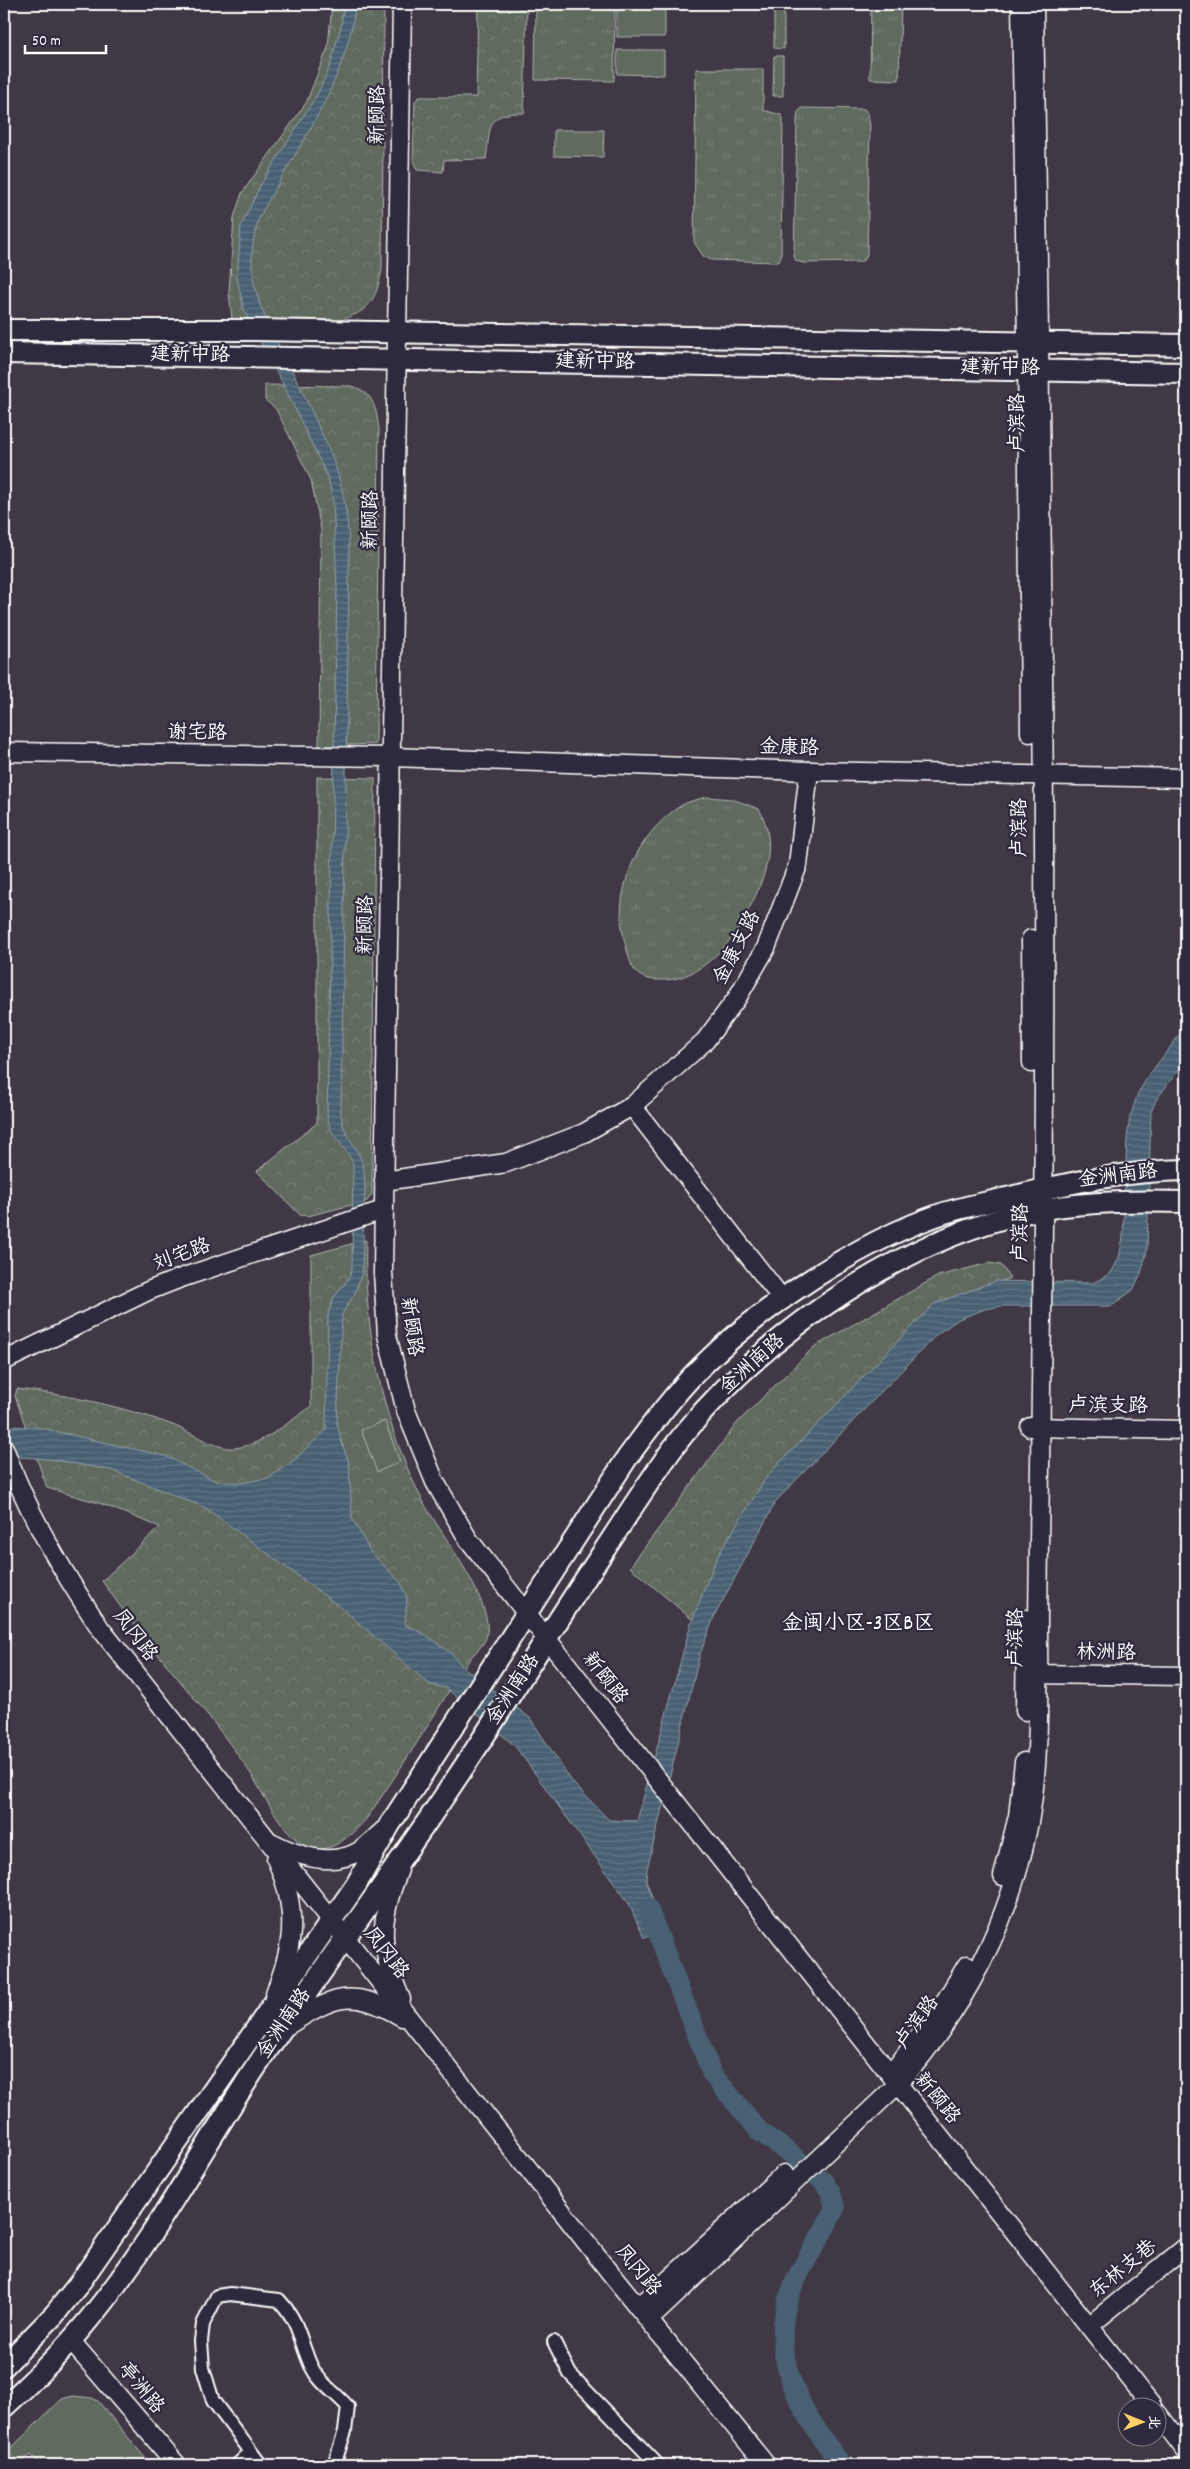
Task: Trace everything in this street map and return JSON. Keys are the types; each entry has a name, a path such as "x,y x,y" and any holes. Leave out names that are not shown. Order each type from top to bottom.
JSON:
{"main road":[{"name":"建新中路","path":"4,330 254,330 1186,345"},
{"name":"建新中路","path":"4,353 1186,373"},
{"name":"金洲南路","path":"4,2366 54,2315 73,2292 267,2010 332,1921 356,1885 389,1826 627,1458 668,1404 701,1367 783,1300 848,1258 899,1231 944,1213 1038,1190 1124,1174 1186,1170"},
{"name":"金洲南路","path":"4,2407 71,2341 102,2304 164,2214 282,2029 407,1850 644,1490 683,1436 722,1392 764,1353 841,1295 885,1267 941,1241 1038,1211 1155,1201 1186,1202"}],"street":[{"name":"新颐路","path":"402,4 396,360 382,757 383,1210 385,1319 390,1351 406,1411 429,1469 463,1532 492,1572 1144,2396"},
{"path":"1021,4 1034,342"},
{"name":"卢滨路","path":"644,2314 930,2044 962,1999 995,1934 1012,1890 1023,1850 1033,1799 1032,1674 1038,1211 1034,4"},
{"name":"谢宅路","path":"4,752 382,757"},
{"name":"金康路","path":"382,757 809,771 1186,778"},
{"name":"金康支路","path":"384,1181 506,1163 584,1132 632,1106 705,1041 737,998 766,948 798,865 809,771"},
{"path":"632,1106 783,1300"},
{"name":"刘宅路","path":"4,1361 173,1281 383,1210"},
{"name":"卢滨支路","path":"1035,1427 1186,1430"},
{"name":"凤冈路","path":"6,1454 52,1552 100,1628 411,2022 766,2465"},
{"name":"林洲路","path":"1032,1674 1186,1676"},
{"path":"268,1840 291,1852 328,1860 344,1857 360,1850 389,1826"},
{"path":"267,2010 283,1972 293,1928 289,1893 268,1840"},
{"path":"407,1850 390,1893 383,1930 389,1970 411,2022"},
{"path":"282,2029 326,2003 350,1998 380,2004 411,2022"},
{"name":"东林支巷","path":"1089,2326 1186,2247"},
{"path":"261,2465 213,2401 203,2368 201,2341 203,2324 217,2296 230,2294 278,2300 288,2310 296,2322 312,2367 327,2387 348,2407 345,2431 334,2465"},
{"name":"亭洲路","path":"71,2341 177,2465"},
{"path":"554,2342 570,2374 658,2465"},
{"path":"1168,2427 1186,2451"},
{"path":"237,2465 251,2452"}],"green space":[{"path":"332,4 384,4 382,270 377,290 364,309 338,321 232,319 229,292 234,217 242,193 306,103 328,47"},
{"path":"478,4 527,4 524,113 511,113 496,119 490,131 486,159 444,160 443,172 417,170 413,161 415,101 419,97 476,97"},
{"path":"536,4 615,4 614,81 535,80"},
{"path":"617,4 665,4 665,37 617,37"},
{"path":"871,4 901,4 899,80 870,79"},
{"path":"774,9 784,9 784,49 774,48"},
{"path":"617,50 664,50 664,75 617,74"},
{"path":"774,56 783,56 783,96 773,96"},
{"path":"696,69 763,69 763,110 781,115 783,118 781,257 779,262 711,260 703,256 694,242"},
{"path":"802,108 864,109 868,113 870,127 867,254 865,259 860,262 803,263 796,261 794,255 797,119 798,112"},
{"path":"554,130 604,130 603,157 554,156"},
{"path":"265,385 351,386 365,392 377,414 379,429 376,744 319,746 321,530 311,480 276,409 265,400"},
{"path":"317,777 375,778 372,1194 367,1201 308,1216 300,1215 257,1171 317,1123"},
{"path":"707,797 732,799 759,809 768,834 769,847 765,872 743,921 735,934 715,956 703,966 677,978 663,980 647,979 638,974 633,968 625,943 622,924 625,884 631,865 652,831 666,817 682,805"},
{"path":"366,1240 366,1274 372,1343 387,1411 411,1476 426,1507 467,1572 484,1609 487,1625 486,1638 456,1679 367,1818 342,1841 334,1846 318,1849 310,1848 292,1836 276,1816 234,1749 138,1630 102,1581 160,1527 99,1503 47,1488 15,1396 17,1389 75,1398 152,1418 216,1445 230,1448 252,1444 273,1433 311,1407 311,1255"},
{"path":"989,1263 1001,1265 1010,1278 935,1306 826,1423 694,1621 630,1567 737,1423 814,1347 938,1276"},
{"path":"385,1421 400,1462 377,1472 361,1430"},
{"path":"73,2396 92,2398 98,2401 151,2465 40,2465 31,2455 19,2464 8,2451 62,2399"}],"water":[{"path":"344,4 356,4 350,35 341,63 331,89 318,114 260,216 254,238 252,259 253,279 264,316 303,392 330,452 340,481 348,526 349,572 341,1114 346,1131 361,1160 365,1184 362,1273 354,1295 342,1314 337,1423 349,1463 352,1518 370,1551 401,1583 407,1598 405,1625 423,1633 450,1652 463,1667 530,1718 573,1783 609,1820 637,1821 691,1623 717,1557 767,1476 934,1304 995,1281 1093,1283 1111,1273 1119,1258 1123,1237 1127,1138 1130,1117 1138,1093 1149,1075 1186,1026 1186,1060 1156,1100 1151,1112 1147,1251 1141,1273 1133,1290 1111,1306 1003,1306 985,1309 959,1319 937,1334 776,1501 714,1617 700,1654 647,1869 646,1880 664,1931 644,1938 628,1902 515,1746 446,1688 430,1685 344,1610 206,1508 111,1470 49,1459 4,1456 4,1426 36,1427 165,1456 216,1481 241,1483 269,1478 294,1460 326,1430 328,1315 334,1297 349,1278 352,1268 353,1164 331,1130 327,1116 337,587 333,500 328,478 285,388 244,310 237,278 241,226 261,184 318,93 330,66 341,26"}],"waterway":[{"path":"648,1908 712,2074 760,2132 790,2153 824,2182 831,2193 835,2208 794,2285 785,2312 783,2333 784,2354 797,2394 817,2431 842,2465"}],"district":[{"name":"金闽小区-3区B区","path":"858,1625"}]}
